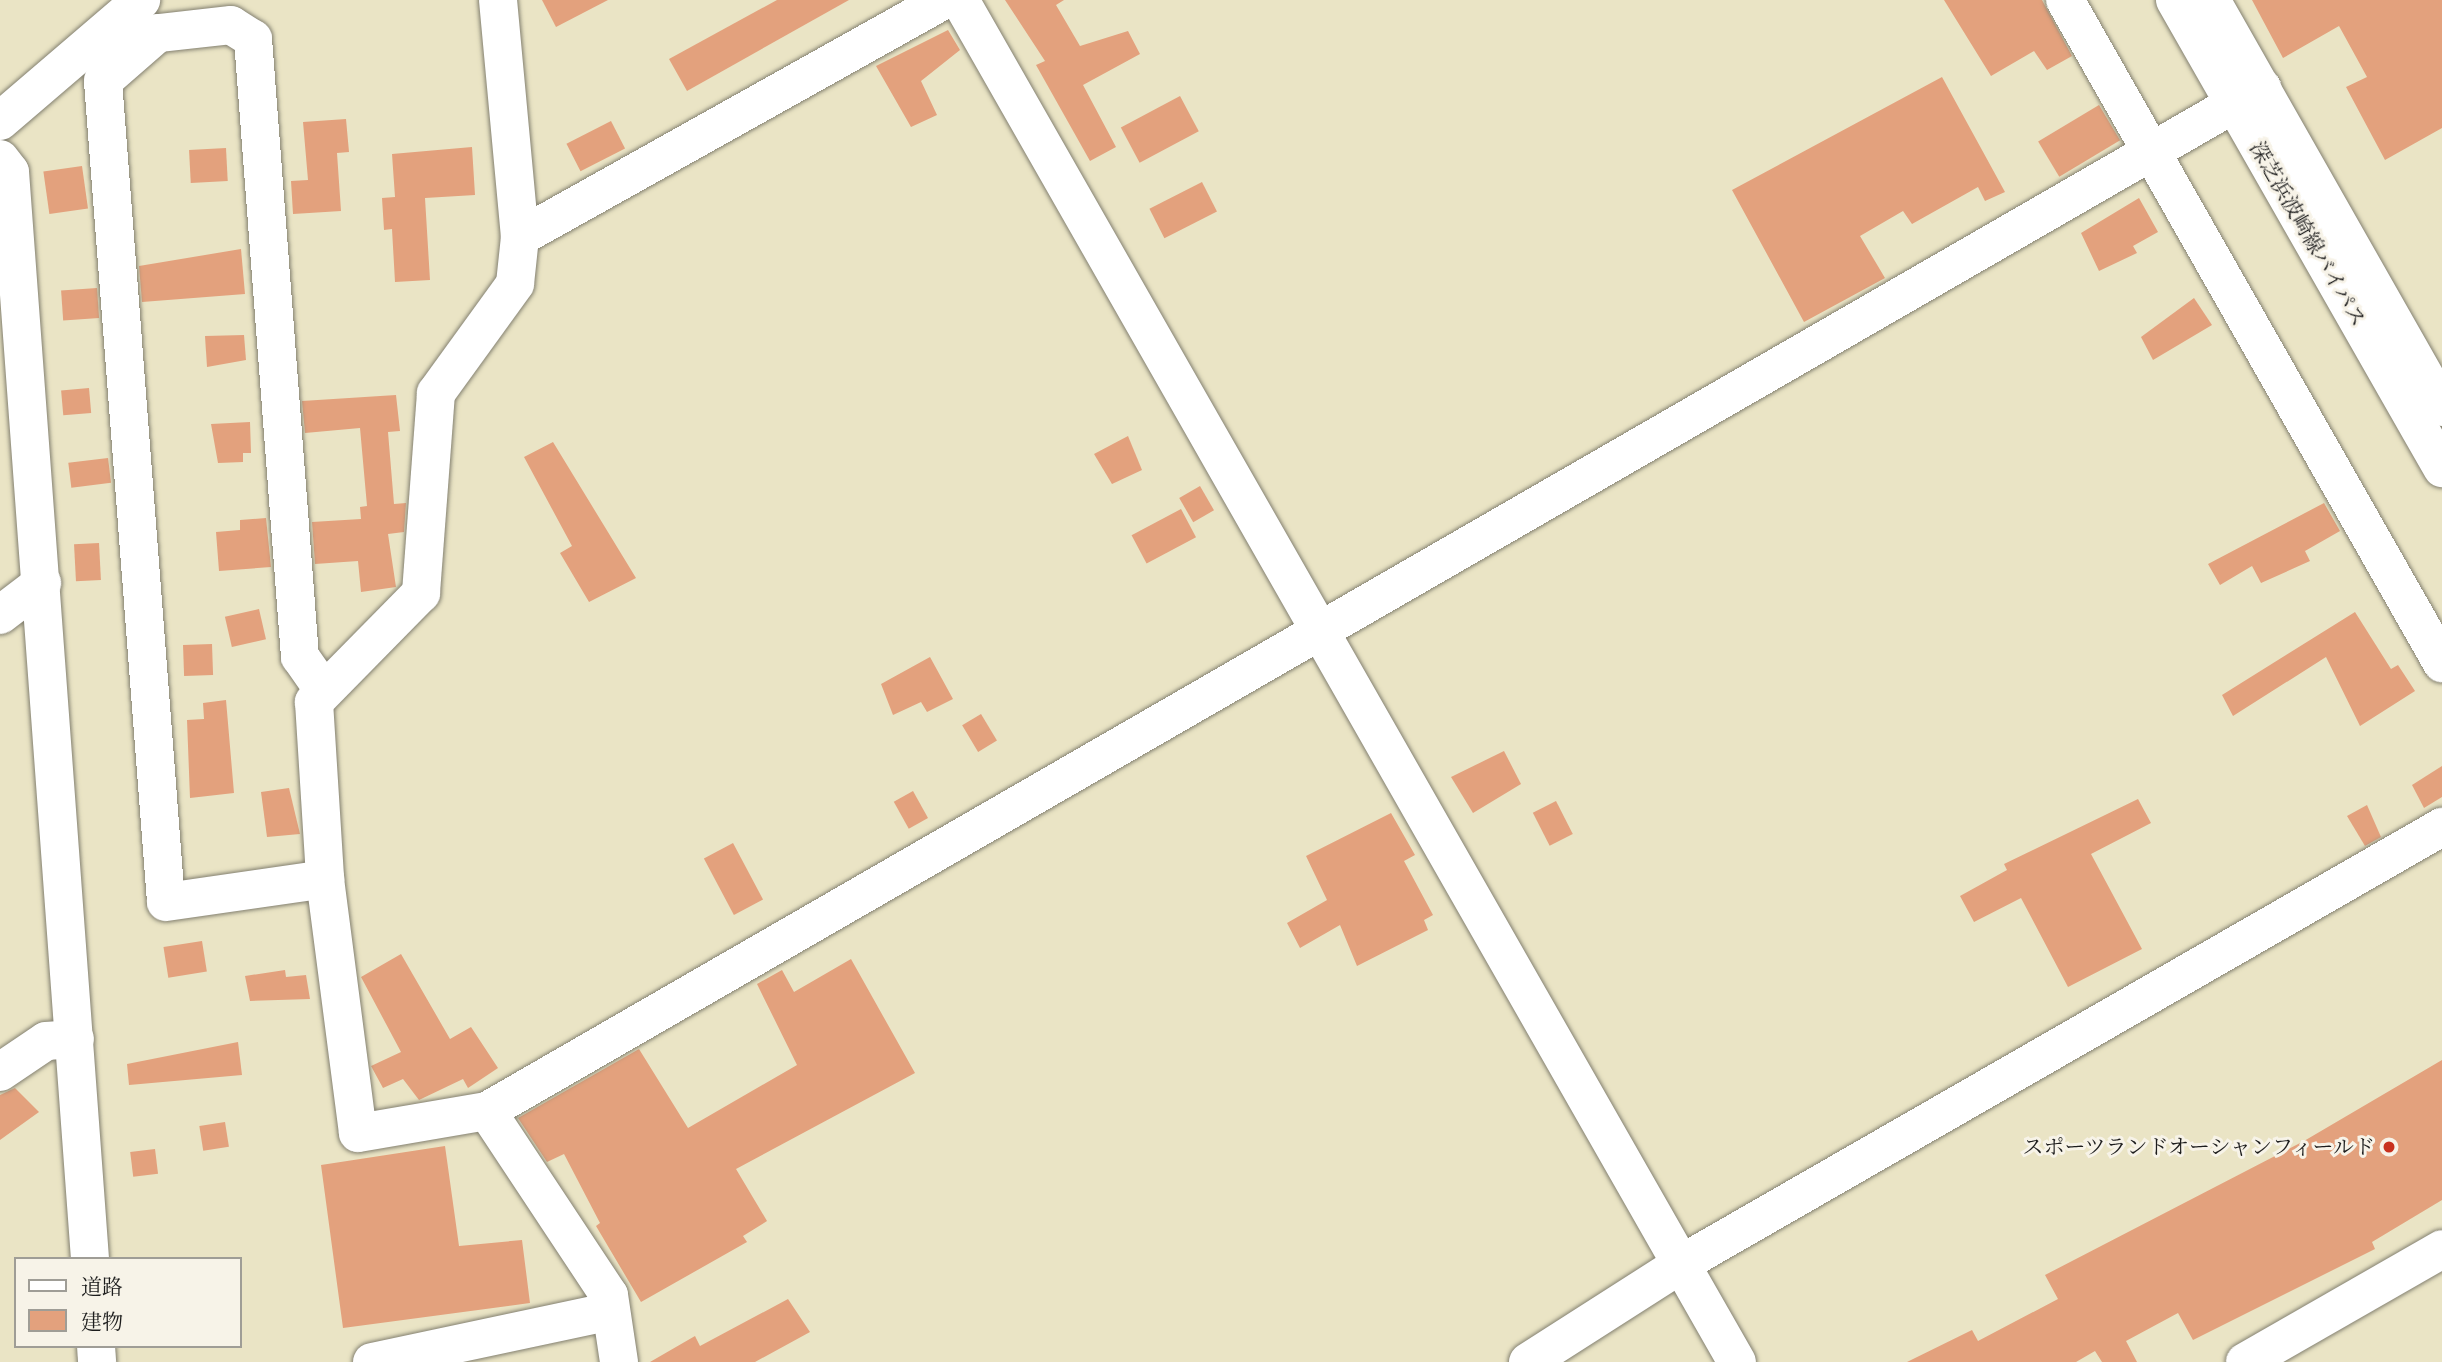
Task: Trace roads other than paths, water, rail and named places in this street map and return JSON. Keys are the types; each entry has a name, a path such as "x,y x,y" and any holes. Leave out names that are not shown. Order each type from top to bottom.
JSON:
{"street":[{"path":"0,121 141,0"},
{"path":"498,0 520,237 515,284 436,393 421,593 322,688 314,702 325,879 358,1133 487,1111 2248,96"},
{"path":"520,237 944,0"},
{"path":"960,0 1737,1362"},
{"path":"2065,0 2153,150 2442,663"},
{"name":"深芝浜波崎線バイパス","path":"2175,0 2248,96 2430,395 2442,468"},
{"name":"深芝浜波崎線バイパス","path":"2211,0 2248,96"},
{"path":"322,688 300,657 253,39 232,25 158,33 103,81 166,902 325,879"},
{"path":"0,159 10,172 90,1257"},
{"path":"0,615 42,583"},
{"path":"1528,1362 1681,1264 2442,827"},
{"path":"4,1062 46,1041 75,1039"},
{"path":"487,1111 608,1295 619,1362"},
{"path":"2245,1362 2442,1249"},
{"path":"372,1362 611,1311"}],"place":[{"name":"スポーツランドオーシャンフィールド","path":"2389,1147"}]}
